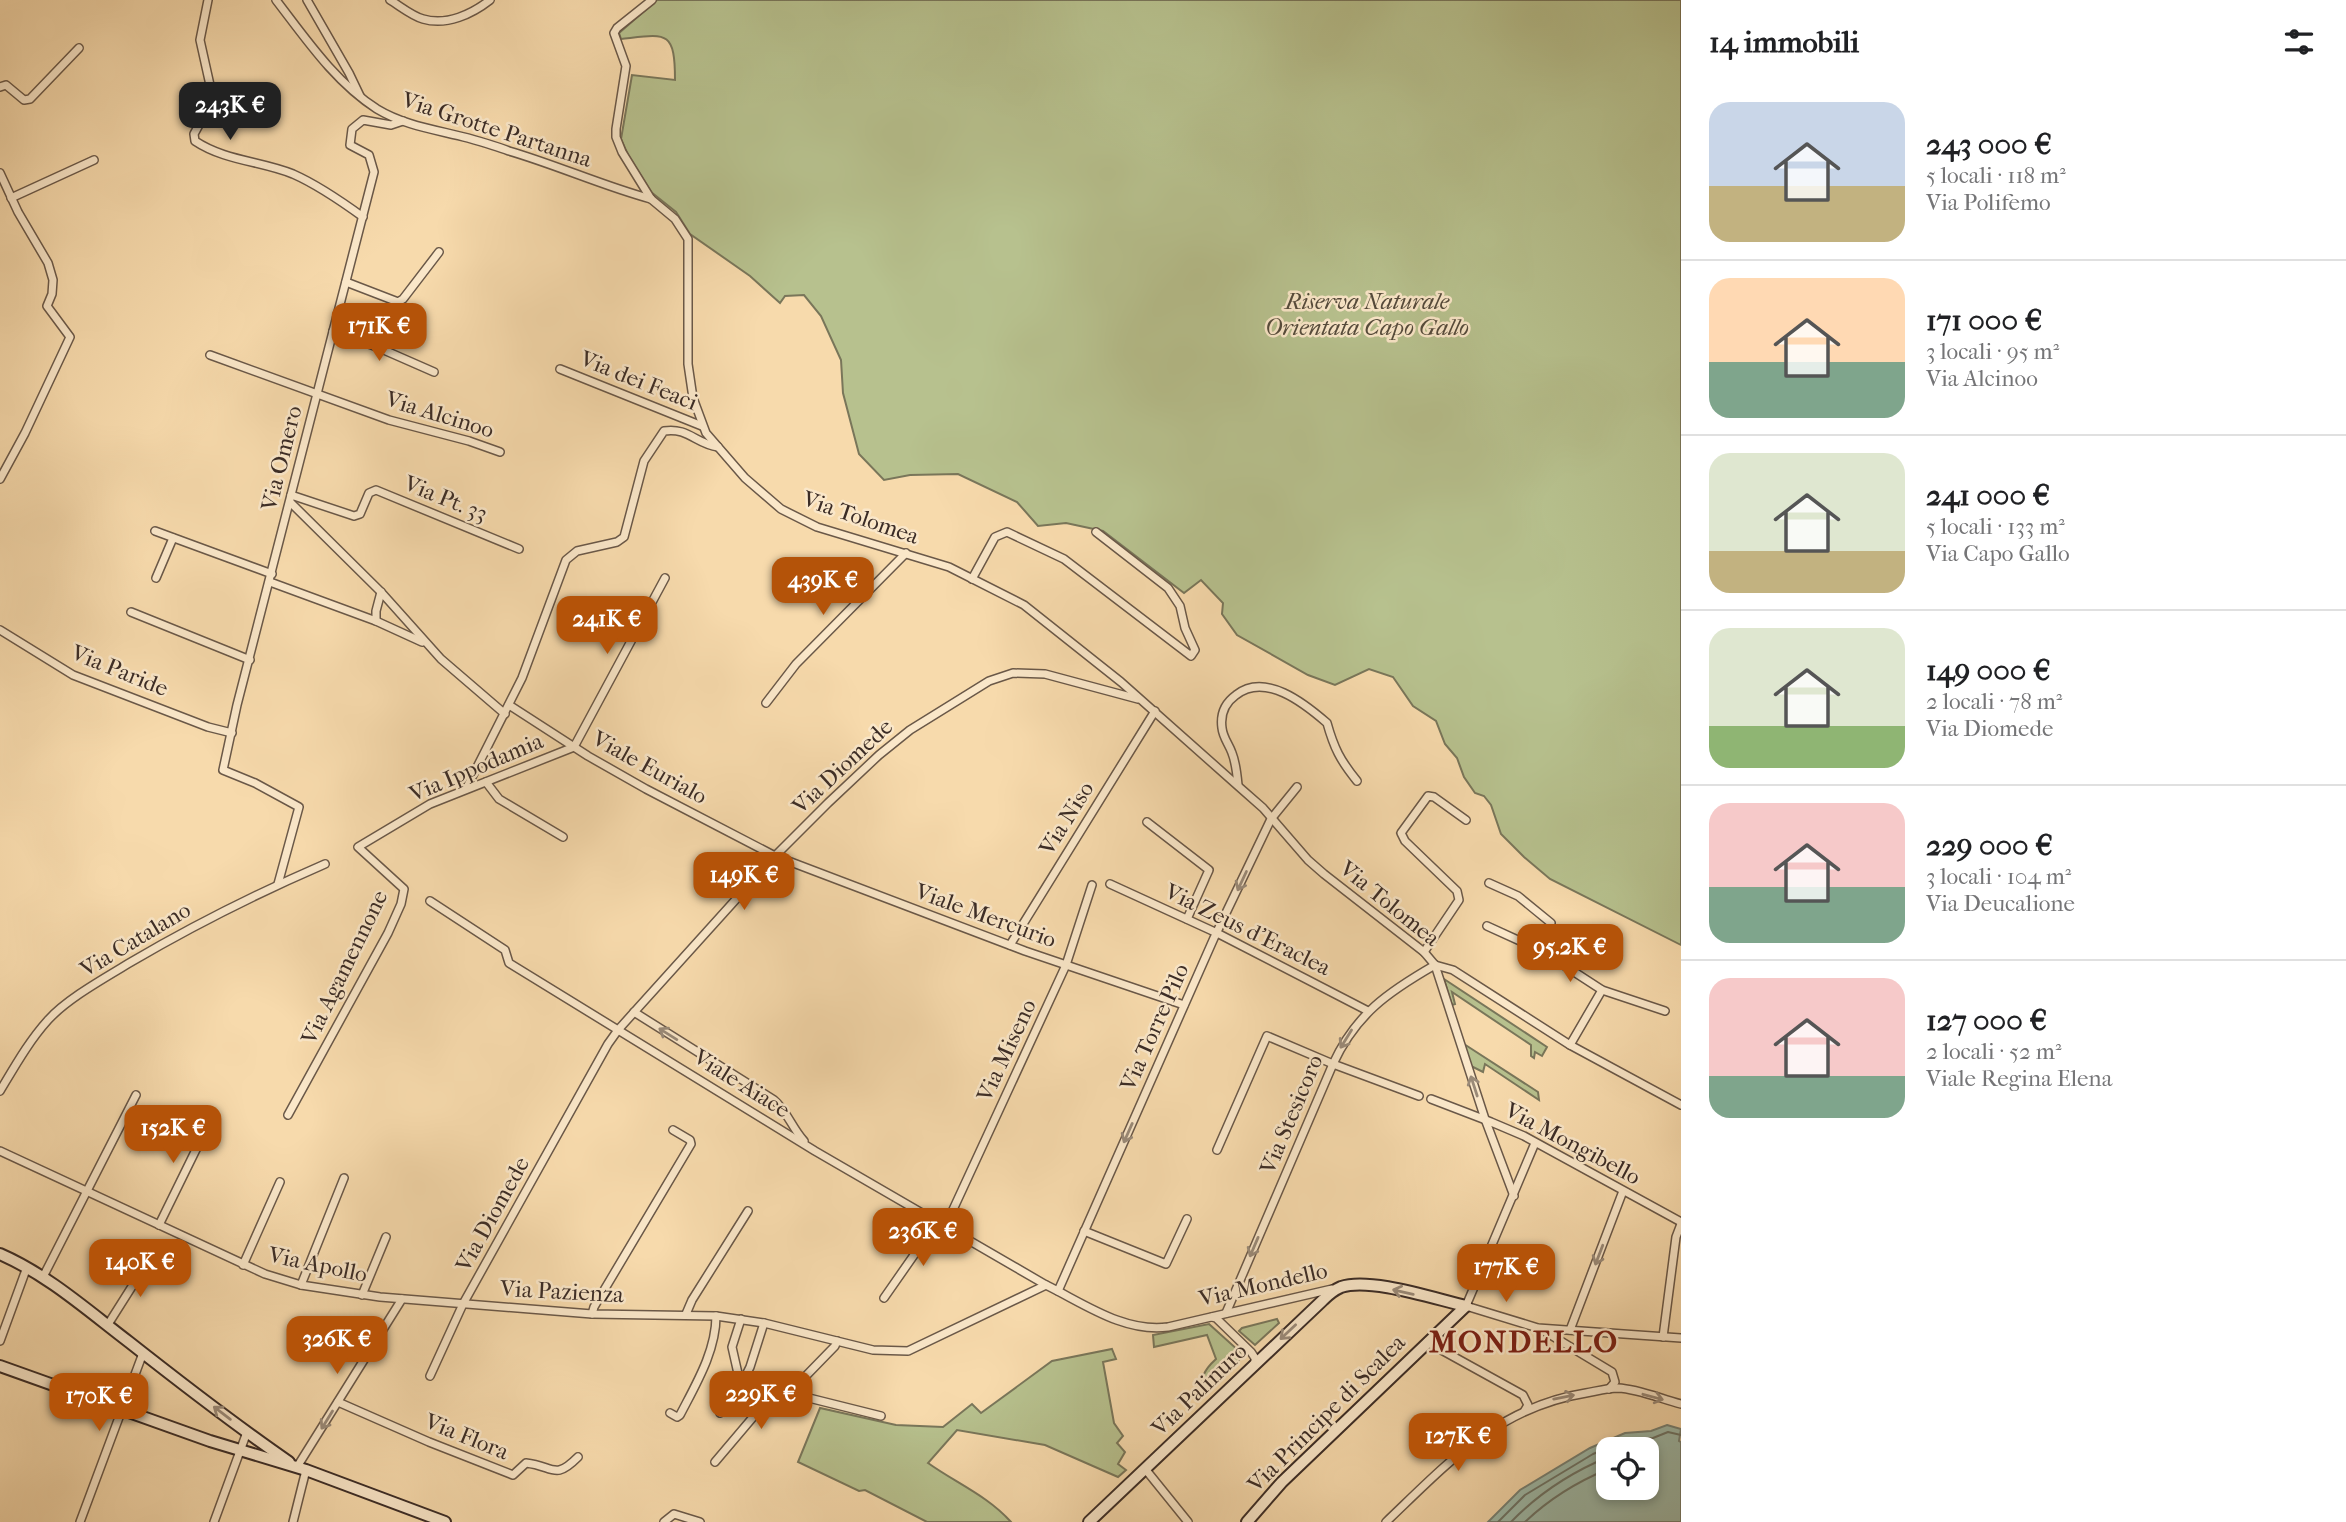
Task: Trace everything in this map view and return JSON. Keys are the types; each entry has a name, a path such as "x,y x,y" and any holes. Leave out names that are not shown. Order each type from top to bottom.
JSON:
{"main road":[{"path":"0,1254 43,1277 247,1432 302,1469"},
{"name":"Via Mondello","path":"1340,1288 1378,1286 1466,1307"},
{"name":"Via Palinuro","path":"1089,1522 1322,1300 1340,1288"},
{"name":"Via Principe di Scalea","path":"1247,1522 1282,1482 1466,1307"},
{"path":"0,1366 239,1450 302,1469 445,1522"}],"street":[{"path":"208,0 200,40 212,94 194,134 195,141 209,150 292,174 332,195 363,216"},
{"name":"Via Grotte Partanna","path":"276,0 312,47 348,87 379,110 404,121 544,161 622,191 651,199"},
{"path":"307,0 360,96"},
{"path":"390,0 422,19 440,21 477,10 490,0"},
{"path":"651,199 622,152 616,137 625,66 614,33 620,25 652,0"},
{"path":"0,87 6,85 24,100 30,99 79,48"},
{"name":"Via Omero","path":"278,884 299,807 255,783 223,770 374,172 369,155 351,145 352,129 363,120 391,125 404,121"},
{"path":"11,198 94,160"},
{"path":"0,173 33,242 48,262 53,280 52,294 47,306 70,337 0,479"},
{"name":"Via Tolomea","path":"651,199 675,219 688,239 688,364 693,398 703,426 718,447 745,478 781,509 817,527 949,567 1024,605 1155,711 1263,808 1308,860 1324,874 1424,952 1435,965 1485,1119 1514,1196"},
{"path":"346,282 398,302 404,299 439,252"},
{"path":"333,331 377,346 434,372"},
{"name":"Via Alcinoo","path":"210,355 389,420 500,452"},
{"name":"Via dei Feaci","path":"560,369 703,426"},
{"path":"466,789 522,678 566,559 577,551 617,542 624,537 644,461 664,431 676,429 709,446 718,447"},
{"name":"Via Pt. 33","path":"291,499 354,516 360,514 369,493 376,490 519,549"},
{"path":"291,499 441,659"},
{"path":"155,531 420,640 505,714"},
{"path":"972,579 995,537 1007,532 1064,559 1191,656 1195,650 1185,628 1180,606 1168,588 1096,532"},
{"path":"156,578 173,538"},
{"path":"766,703 796,664 906,553"},
{"path":"574,747 665,578"},
{"path":"376,621 381,592"},
{"path":"131,612 250,660"},
{"name":"Via Paride","path":"0,630 73,675 231,736"},
{"name":"Via Diomede","path":"430,1376 463,1304 618,1030 775,856 828,803 879,755 919,723 989,681 1013,673 1028,672 1067,679 1141,699"},
{"path":"1238,786 1236,766 1222,720 1227,702 1245,687 1269,687 1284,693 1327,723 1332,744 1357,781"},
{"name":"Viale Eurialo","path":"509,705 646,789 775,856"},
{"name":"Via Niso","path":"1010,945 1155,711"},
{"name":"Via Ippodamia","path":"358,848 430,804 574,747"},
{"path":"486,782 499,799 563,837"},
{"name":"Via Torre Pilo","path":"1058,1291 1184,1006 1271,819 1297,787"},
{"path":"1424,952 1459,900 1457,891 1405,842 1401,833 1428,796 1434,797 1466,820"},
{"path":"1147,822 1209,870 1186,919"},
{"name":"Via Agamennone","path":"288,1115 401,904 404,889 358,848"},
{"name":"Viale Mercurio","path":"775,856 1010,945 1184,1006"},
{"name":"Via Catalano","path":"0,1091 49,1019 95,984 196,924 325,864"},
{"path":"1489,883 1518,896 1551,923 1540,950"},
{"name":"Via Zeus d'Eraclea","path":"1110,884 1217,933 1368,1011"},
{"name":"Via Miseno","path":"945,1227 1066,965 1092,885"},
{"name":"Viale Aiace","path":"429,901 505,950 509,963 815,1151 1046,1284"},
{"path":"1487,926 1540,950 1602,990 1665,1011"},
{"path":"1435,965 1452,970 1570,1045 1681,1105"},
{"name":"Via Stesicoro","path":"1226,1313 1333,1064 1349,1033 1368,1011 1395,989 1435,965"},
{"path":"1570,1045 1602,990"},
{"path":"634,1012 774,1100 784,1110 798,1135 815,1151"},
{"path":"1217,1150 1267,1036 1419,1096"},
{"path":"43,1277 136,1095"},
{"name":"Via Mongibello","path":"1431,1100 1485,1119 1535,1143 1681,1223"},
{"path":"159,1225 212,1117"},
{"path":"592,1314 691,1144 690,1140 673,1130"},
{"path":"1466,1307 1535,1143"},
{"name":"Via Apollo","path":"0,1151 243,1265 301,1284 402,1299"},
{"path":"301,1284 344,1178"},
{"path":"243,1265 280,1182"},
{"path":"1570,1330 1623,1191"},
{"path":"687,1314 692,1300 748,1212"},
{"path":"1084,1231 1166,1264 1187,1219"},
{"path":"884,1298 937,1222"},
{"path":"1663,1337 1676,1237 1681,1223"},
{"path":"362,1294 386,1237"},
{"path":"107,1326 150,1258"},
{"path":"0,1341 27,1267"},
{"name":"Via Pazienza","path":"402,1299 592,1314 716,1316 741,1319 873,1350 908,1351 1046,1284"},
{"name":"Via Mondello","path":"1046,1284 1118,1320 1145,1328 1168,1326 1340,1288"},
{"path":"293,1522 302,1469 338,1402 402,1299"},
{"name":"Via Mondello","path":"1466,1307 1538,1328 1681,1338"},
{"path":"670,1413 677,1417 680,1415 704,1366 715,1339 716,1316"},
{"path":"1212,1316 1251,1352 1255,1363"},
{"path":"720,1413 738,1378 732,1347 741,1319"},
{"path":"715,1462 754,1416 736,1395 750,1367 764,1324"},
{"path":"1538,1328 1610,1371 1615,1382 1608,1390"},
{"path":"837,1340 835,1346 799,1383 797,1392 809,1398 881,1416"},
{"path":"1427,1342 1523,1395 1528,1405 1522,1412"},
{"path":"80,1522 142,1353"},
{"path":"1387,1522 1465,1449 1495,1427 1554,1399 1626,1389 1681,1404"},
{"name":"Via Flora","path":"338,1402 513,1475 527,1462 540,1464 556,1472 563,1471 578,1457"},
{"path":"214,1522 247,1432"},
{"path":"1146,1469 1188,1522"},
{"path":"664,1522 674,1514 700,1522"}],"green space":[{"name":"Riserva Naturale Orientata Capo Gallo","path":"657,0 1681,0 1681,945 1550,879 1524,857 1501,834 1491,805 1484,796 1475,793 1464,777 1457,758 1445,744 1436,721 1413,706 1393,677 1369,669 1335,685 1308,675 1237,635 1222,614 1223,603 1201,580 1184,593 1103,531 1066,523 1038,526 1017,502 958,474 910,475 884,480 859,454 843,393 841,360 821,316 804,295 785,296 780,303 750,276 690,234 676,212 651,192 628,155 621,139 632,75 675,80 673,51 665,38 648,36 621,39 619,33"},
{"path":"1444,979 1547,1047 1542,1056 1535,1052 1534,1058 1531,1056 1531,1045 1452,992 1455,1004 1452,1005"},
{"path":"1464,1044 1538,1092 1539,1100 1485,1064 1483,1072 1471,1066"},
{"path":"1277,1319 1279,1323 1255,1345 1239,1331 1242,1328"},
{"path":"1209,1324 1239,1351 1242,1357 1205,1394 1202,1384 1204,1375 1216,1359 1207,1335 1154,1347 1153,1335"},
{"path":"1112,1349 1116,1359 1103,1362 1114,1423 1123,1436 1117,1443 1125,1452 1118,1464 1126,1470 1118,1477 1045,1445 957,1430 928,1463 982,1497 1011,1522 927,1522 865,1490 859,1491 798,1462 820,1408 896,1425 943,1427 972,1404 981,1413 1052,1361"}],"water":[{"path":"1667,1425 1681,1429 1681,1522 1488,1522 1520,1490 1596,1445 1596,1500 1659,1500 1659,1437 1616,1437 1625,1433 1651,1431"}],"district":[{"name":"MONDELLO","path":"1524,1342"}]}
